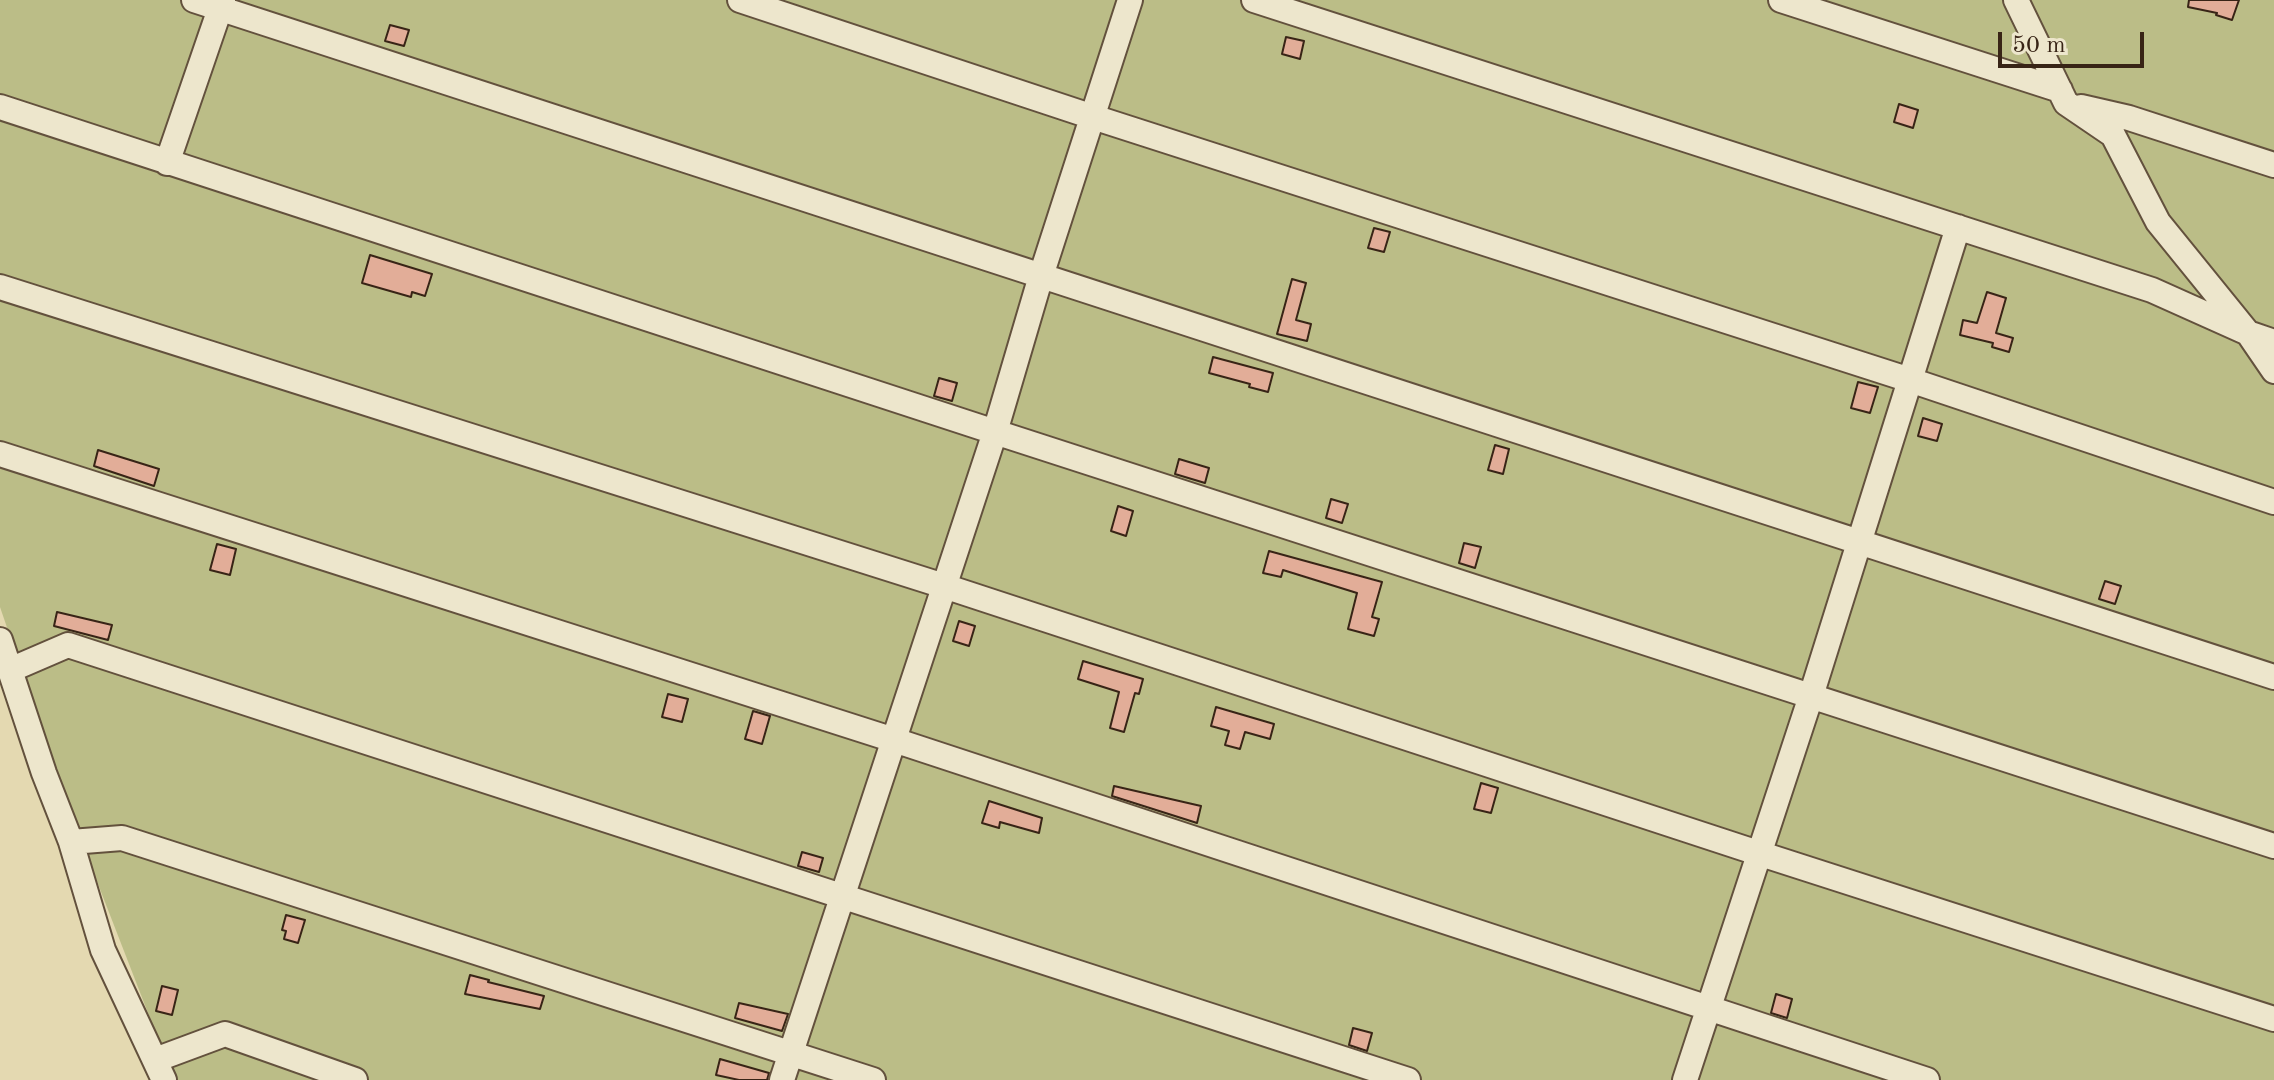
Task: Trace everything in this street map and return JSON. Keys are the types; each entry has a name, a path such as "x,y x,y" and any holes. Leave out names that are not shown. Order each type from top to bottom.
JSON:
{"street":[{"path":"194,0 221,4 1041,276 2274,677"},
{"path":"740,0 1910,380 2274,502"},
{"path":"782,1080 995,432 1041,276 1130,0"},
{"path":"1254,0 2152,290 2274,342"},
{"path":"1781,0 2274,165"},
{"path":"2016,0 2063,96 2113,135 2158,222 2248,333 2274,371"},
{"path":"167,163 221,4"},
{"path":"0,107 2274,846"},
{"path":"1685,1080 1811,696 1958,227"},
{"path":"0,287 944,586 2274,1019"},
{"path":"0,454 894,740 1927,1080"},
{"path":"0,640 44,773 71,842 103,950 160,1070 225,1034 355,1080"},
{"path":"10,670 68,645 1408,1080"},
{"path":"71,842 122,838 873,1080"}],"green space":[{"path":"0,0 2274,0 2274,1080 174,1080 72,817 0,607"}],"building":[{"path":"2189,0 2239,0 2232,20 2217,13 2188,7"},
{"path":"390,25 409,30 404,46 385,41"},
{"path":"1286,37 1304,41 1300,59 1282,54"},
{"path":"1899,104 1918,110 1913,128 1894,122"},
{"path":"1374,228 1390,232 1384,252 1368,248"},
{"path":"370,255 432,274 425,296 412,292 411,297 362,283"},
{"path":"1292,279 1306,283 1296,320 1311,324 1307,341 1277,334"},
{"path":"1987,292 2006,298 1996,333 2013,338 2009,352 1992,347 1993,343 1960,335 1963,320 1977,323"},
{"path":"1213,357 1273,373 1268,392 1209,373"},
{"path":"939,378 957,383 952,401 934,396"},
{"path":"1858,382 1878,387 1870,413 1851,408"},
{"path":"1923,418 1942,424 1937,441 1918,436"},
{"path":"1495,445 1509,449 1503,474 1488,470"},
{"path":"98,450 159,469 154,486 94,466"},
{"path":"1179,459 1209,468 1205,483 1175,474"},
{"path":"1331,499 1348,504 1342,523 1326,518"},
{"path":"1118,506 1133,511 1126,536 1111,531"},
{"path":"1464,543 1481,547 1475,568 1459,563"},
{"path":"217,544 236,549 230,575 210,570"},
{"path":"1269,551 1382,582 1372,617 1379,619 1374,636 1348,629 1357,593 1283,570 1281,577 1263,573"},
{"path":"2105,581 2121,586 2115,604 2099,599"},
{"path":"57,612 112,625 108,640 54,626"},
{"path":"959,621 975,626 969,646 953,641"},
{"path":"1083,661 1143,679 1139,694 1135,693 1124,732 1110,728 1119,692 1078,679"},
{"path":"668,694 688,699 682,722 662,717"},
{"path":"1216,707 1274,724 1270,739 1245,732 1240,749 1225,745 1229,731 1211,726"},
{"path":"753,711 770,716 762,744 745,739"},
{"path":"1481,783 1498,788 1491,813 1474,809"},
{"path":"1114,786 1201,806 1197,823 1112,796"},
{"path":"989,801 1042,818 1039,833 1000,822 999,828 982,823"},
{"path":"802,852 823,858 819,872 798,866"},
{"path":"286,915 305,920 298,943 284,939 286,931 282,930"},
{"path":"470,975 544,996 540,1009 465,994"},
{"path":"162,986 178,990 172,1015 156,1011"},
{"path":"1776,994 1792,999 1787,1018 1771,1013"},
{"path":"739,1003 788,1014 782,1031 735,1018"},
{"path":"1353,1028 1372,1033 1367,1051 1349,1045"},
{"path":"720,1059 769,1073 767,1080 739,1080 716,1075"}]}
